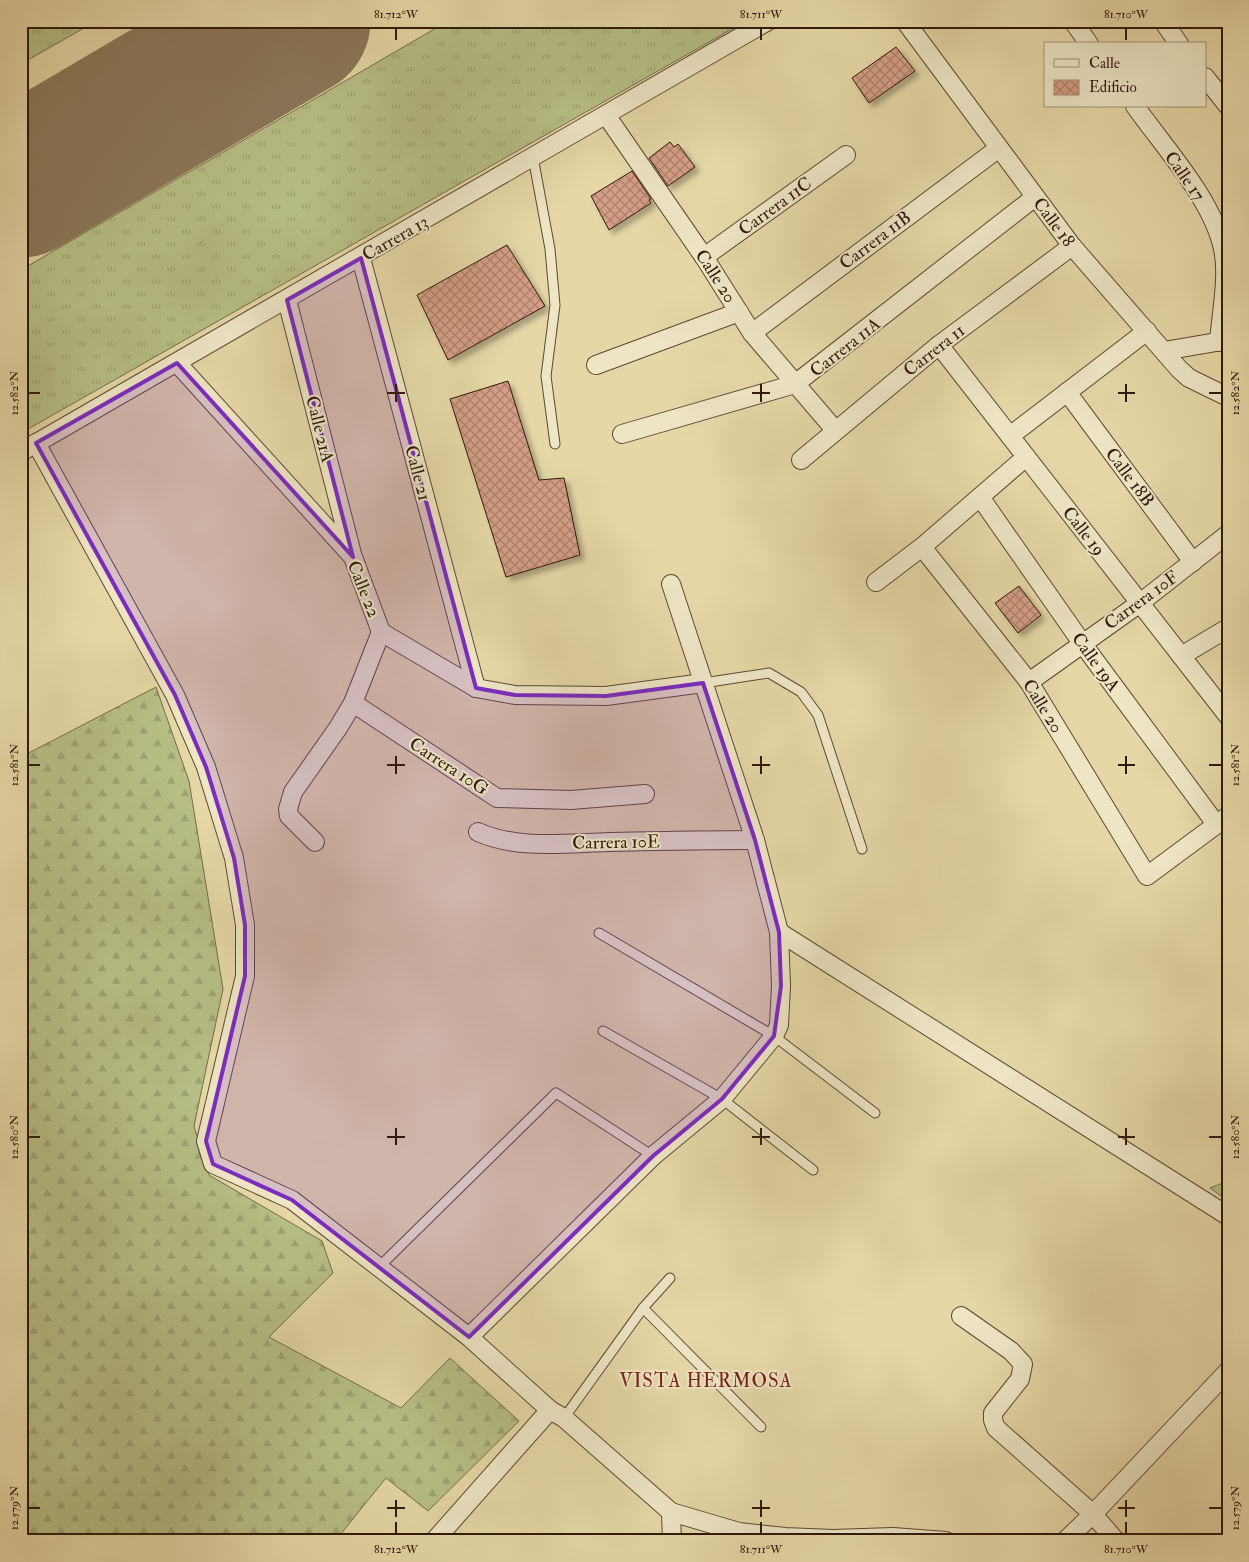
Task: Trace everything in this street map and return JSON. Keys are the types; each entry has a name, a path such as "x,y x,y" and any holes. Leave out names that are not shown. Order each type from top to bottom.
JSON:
{"street":[{"name":"Carrera 13","path":"29,447 361,258 768,21"},
{"name":"Calle 18","path":"906,21 1072,246 1189,378 1228,397"},
{"path":"1073,21 1088,42"},
{"path":"1163,21 1178,42"},
{"path":"1206,78 1228,106"},
{"name":"Calle 17","path":"1136,108 1201,198 1216,224 1224,251 1223,341"},
{"name":"Calle 20","path":"606,115 704,257 752,333 835,430"},
{"name":"Carrera 11B","path":"752,333 999,148"},
{"name":"Carrera 11C","path":"704,257 846,155"},
{"name":"Carrera 11A","path":"622,434 796,384 1035,197"},
{"name":"Carrera 11","path":"801,460 939,345 1072,246"},
{"name":"Calle 21","path":"361,258 476,688"},
{"name":"Calle 21A","path":"287,300 353,557"},
{"path":"596,365 739,312"},
{"path":"1010,436 1147,331"},
{"path":"1164,351 1223,341"},
{"name":"Calle 19","path":"939,345 1227,713"},
{"name":"Calle 22","path":"177,363 353,557 381,632 476,688 515,695 598,697 703,683"},
{"name":"Calle 18B","path":"1067,392 1193,562"},
{"path":"29,447 175,695 206,767 234,858 245,925 245,976 206,1141 214,1164 292,1200 469,1337 671,1512 738,1532 784,1537 833,1540 893,1536 946,1541"},
{"path":"876,582 922,547 1026,457"},
{"name":"Calle 19A","path":"980,497 1082,643 1222,820"},
{"name":"Carrera 10F","path":"1029,682 1140,603 1228,534"},
{"name":"Calle 20","path":"922,547 1029,682 1148,876 1222,820"},
{"path":"469,1337 654,1156 722,1099 774,1036 779,1025 781,986 779,932 755,840 671,584"},
{"path":"1181,656 1228,628"},
{"path":"315,842 289,816 289,803 293,792 338,728 353,703 381,632"},
{"name":"Carrera 10G","path":"353,703 497,798 571,800 645,794"},
{"name":"Carrera 10E","path":"478,832 490,837 523,842 571,844 755,840"},
{"path":"779,932 1228,1216"},
{"path":"960,1316 1011,1351 1023,1364 1023,1373 1020,1379 993,1414 996,1428 1093,1514 1116,1541"},
{"path":"1065,1541 1093,1514 1228,1371"},
{"path":"434,1541 557,1414"},
{"path":"671,1512 672,1541"}],"lane":[{"path":"533,157 550,249 555,305 546,376 554,444"},
{"path":"703,683 769,673 801,692 818,715 862,849"},
{"path":"599,933 774,1036 876,1113"},
{"path":"603,1031 722,1099 813,1170"},
{"path":"378,1268 556,1093 654,1156"},
{"path":"557,1414 643,1308 670,1278"},
{"path":"643,1308 761,1427"}],"highlighted area":[{"path":"361,258 476,688 515,695 606,696 703,683 755,840 779,932 781,986 774,1036 722,1099 653,1156 469,1337 292,1200 213,1164 206,1141 245,976 245,925 234,858 206,767 175,695 36,443 177,363 353,557 287,300"}],"green space":[{"path":"21,21 96,21 21,64"},
{"path":"448,21 746,21 21,433 21,270"},
{"path":"156,687 189,781 223,989 194,1126 209,1175 322,1241 333,1273 269,1337 401,1408 450,1358 519,1421 428,1511 386,1478 335,1541 21,1541 21,757"},
{"path":"1228,1181 1228,1201 1210,1188"}],"building":[{"path":"896,47 915,71 869,103 852,78"},
{"path":"670,142 674,147 678,144 695,167 668,186 649,158"},
{"path":"632,171 651,199 649,200 651,203 609,230 591,196"},
{"path":"507,245 545,306 448,360 417,295"},
{"path":"508,381 539,480 564,478 580,555 506,577 450,399"},
{"path":"1019,586 1041,615 1018,633 995,603"}],"runway":[{"path":"21,182 295,21"}],"district":[{"name":"VISTA HERMOSA","path":"706,1380"}]}
